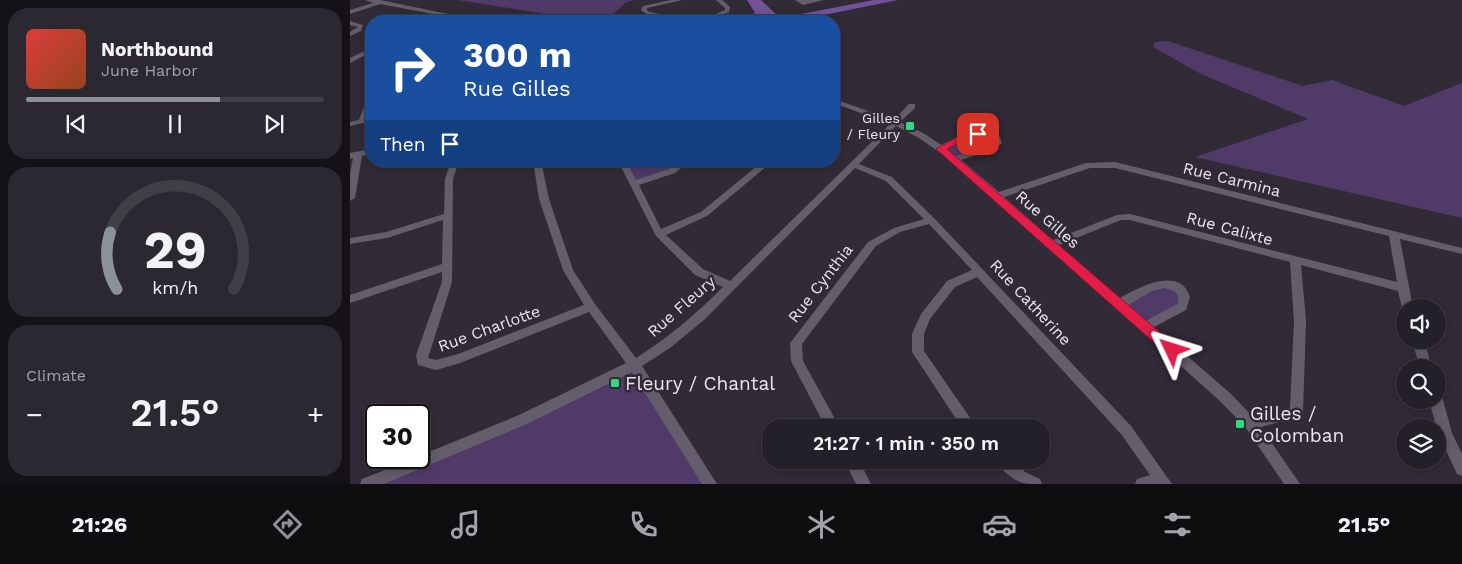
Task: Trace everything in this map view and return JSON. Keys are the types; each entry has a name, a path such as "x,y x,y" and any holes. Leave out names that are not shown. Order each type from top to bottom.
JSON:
{"street":[{"path":"368,0 446,15"},
{"path":"658,15 647,13 644,10 645,7 679,0"},
{"path":"717,15 727,11 728,8 719,0"},
{"path":"798,0 803,2 821,0"},
{"path":"350,12 380,2"},
{"path":"350,23 361,26 359,30 350,34"},
{"path":"350,61 365,53"},
{"name":"Rue Gilles","path":"840,103 895,123 922,136 955,159 1226,398 1251,424 1293,484"},
{"name":"Rue Fleury","path":"367,484 524,419 634,364 666,345 700,317 912,106"},
{"path":"362,121 365,110"},
{"path":"350,124 365,120"},
{"path":"940,149 964,136 978,134 997,138 998,143 992,147 955,159"},
{"path":"350,198 354,155"},
{"name":"Rue Catherine","path":"853,164 890,179 931,220 1126,430 1164,482"},
{"name":"Rue Carmina","path":"997,196 1089,166 1115,165 1462,251"},
{"name":"Rue Charlotte","path":"453,167 449,179 447,282 422,355 422,362 436,365 460,358 590,307"},
{"path":"538,167 544,199 568,270 590,307 634,364 710,484"},
{"path":"625,167 658,234 699,272 731,286"},
{"path":"633,184 672,171 678,167"},
{"path":"658,234 704,214 763,167"},
{"path":"350,241 363,241 387,235 449,215"},
{"name":"Rue Calixte","path":"1052,244 1120,217 1130,217 1402,288"},
{"name":"Rue Cynthia","path":"828,419 797,361 796,343 872,244 896,230 931,220"},
{"path":"1394,235 1405,299"},
{"path":"1251,424 1296,412 1300,321 1295,261"},
{"path":"350,299 447,266"},
{"path":"964,419 918,352 918,334 925,317 951,284 980,271"},
{"path":"1120,304 1147,288 1164,284 1175,287 1182,292 1185,299 1182,307 1145,326"},
{"path":"1438,409 1445,433 1462,469"},
{"path":"856,469 864,484"},
{"path":"1012,469 1020,477 1035,484"},
{"path":"1142,484 1164,482"}],"shaded area":[{"path":"458,0 635,0 626,2 612,15 552,15"},
{"path":"747,0 761,0 777,15 751,15 755,13"},
{"path":"874,0 898,0 824,15 796,15"},
{"path":"1168,41 1303,86 1332,80 1404,106 1462,83 1462,218 1195,157 1308,119 1201,74 1153,47 1155,42"},
{"path":"990,135 998,143 955,159 940,149 965,137"},
{"path":"625,167 678,167 672,171 633,184"},
{"path":"1164,284 1185,299 1145,327 1120,304"},
{"path":"634,365 710,484 365,484 399,469 430,469 430,455"}],"place":[{"name":"Gilles / Fleury","path":"910,126"},
{"name":"Fleury / Chantal","path":"615,383"},
{"name":"Gilles / Colomban","path":"1240,424"}],"route":[{"path":"978,134 964,136 940,149 955,159 1172,350"}]}
